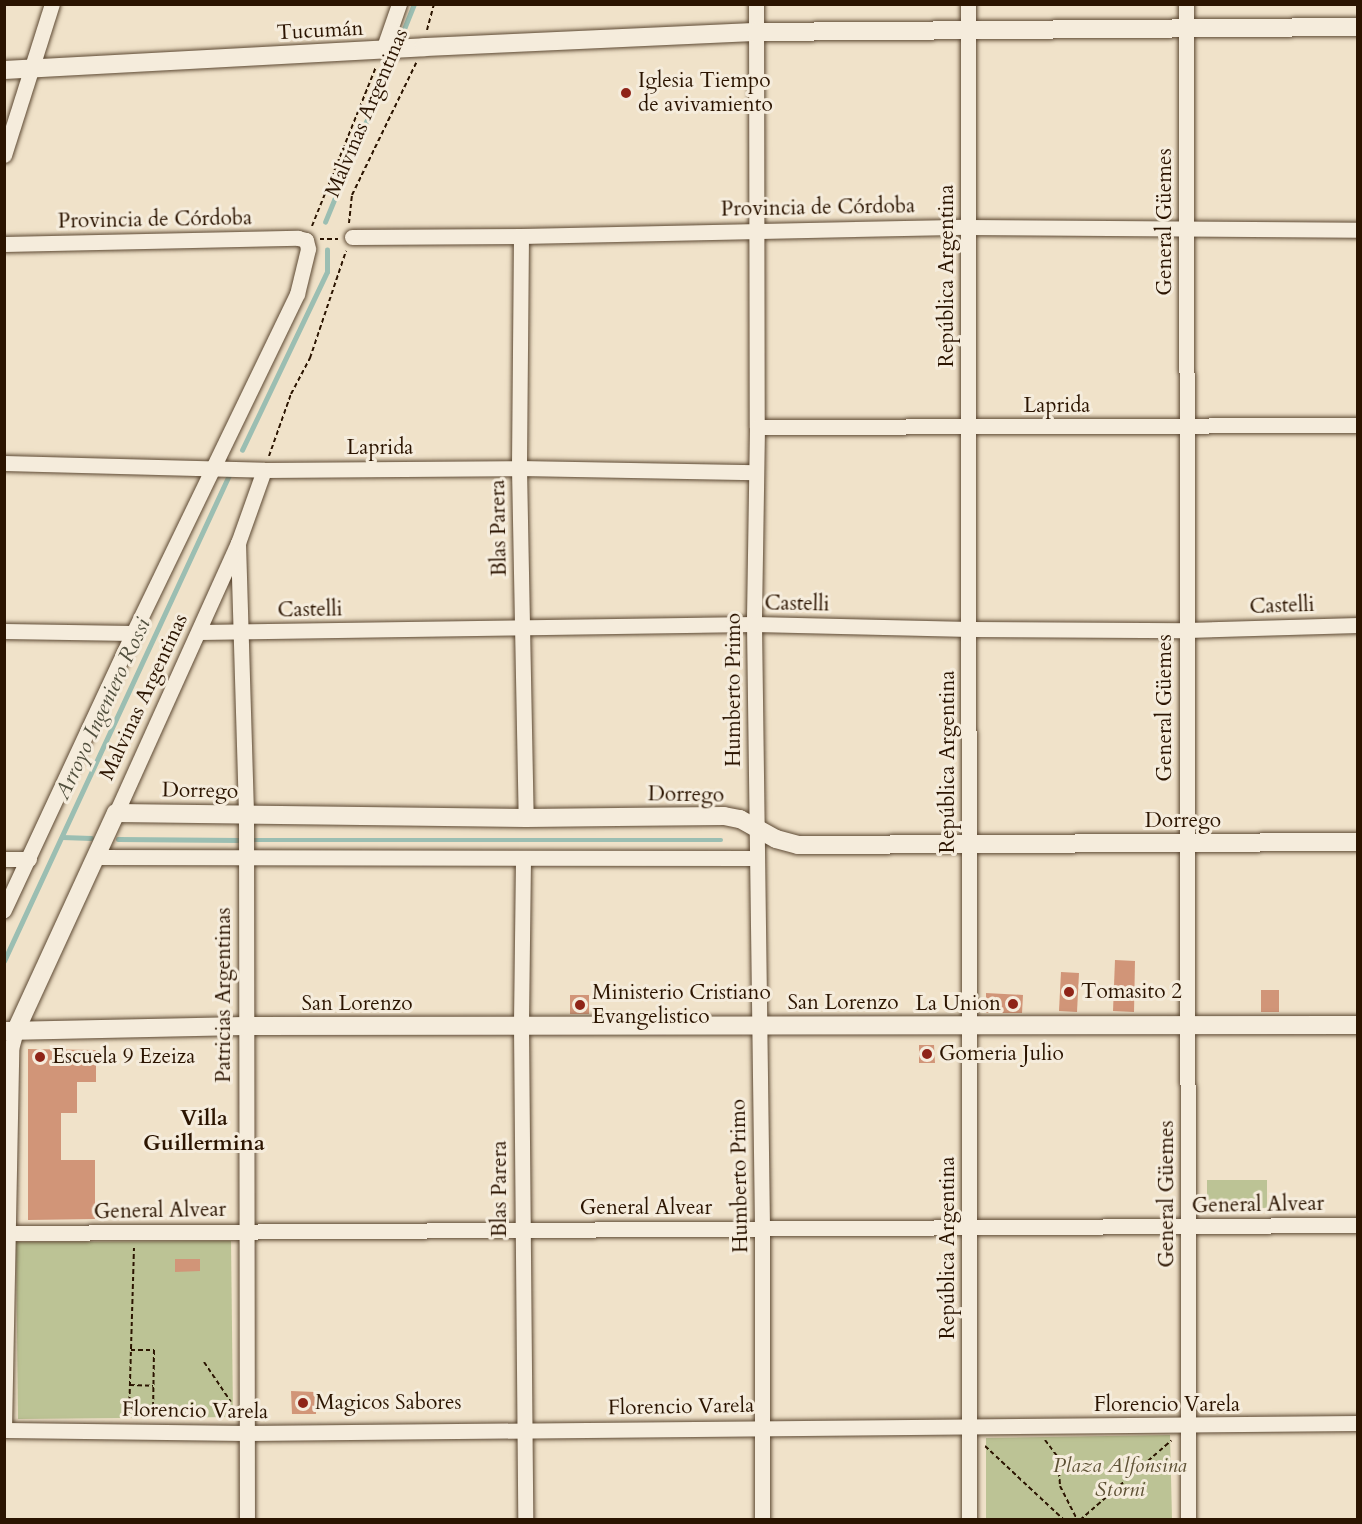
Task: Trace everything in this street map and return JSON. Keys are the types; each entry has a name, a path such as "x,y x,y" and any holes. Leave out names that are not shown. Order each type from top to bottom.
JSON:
{"street":[{"path":"4,155 52,4"},
{"name":"Malvinas Argentinas","path":"386,50 399,4"},
{"name":"Humberto Primo","path":"756,4 757,427 754,624 762,1228 762,1520"},
{"name":"República Argentina","path":"968,4 969,1520"},
{"name":"General Güemes","path":"1186,4 1188,1520"},
{"name":"Tucumán","path":"4,70 419,47 756,32 1358,27"},
{"name":"Provincia de Córdoba","path":"346,238 968,227 1358,230"},
{"name":"Blas Parera","path":"521,236 519,468 526,818"},
{"name":"Malvinas Argentinas","path":"4,910 133,633 220,467 297,294 305,269 308,249 313,239"},
{"name":"Provincia de Córdoba","path":"4,244 313,239"},
{"name":"Laprida","path":"757,427 1358,425"},
{"name":"Laprida","path":"4,463 220,467 258,470 519,468 756,472"},
{"name":"Malvinas Argentinas","path":"5,1430 10,1031 116,813 200,632 238,543 258,470"},
{"name":"Patricias Argentinas","path":"238,543 246,814 244,1026 247,1520"},
{"name":"Castelli","path":"200,632 754,624 970,629 1187,630 1358,625"},
{"path":"4,631 133,633"},
{"name":"Dorrego","path":"116,813 526,818 724,816 756,826 789,845 1358,842"},
{"path":"95,857 756,858"},
{"path":"4,859 29,859"},
{"name":"Blas Parera","path":"523,859 521,1026 525,1520"},
{"name":"San Lorenzo","path":"10,1031 244,1026 1358,1024"},
{"name":"General Alvear","path":"7,1233 1358,1225"},
{"name":"Florencio Varela","path":"5,1430 1187,1427 1358,1423"}],"path":[{"name":"Malvinas Argentinas","path":"258,470 291,394 310,358 346,238 352,195 419,47 434,4"},
{"name":"Malvinas Argentinas","path":"313,239 386,50"},
{"path":"313,239 346,238"},
{"path":"128,1431 134,1233"},
{"path":"131,1350 154,1350 153,1431"},
{"path":"204,1362 246,1428"},
{"path":"130,1385 153,1386"},
{"path":"1035,1426 1058,1457 1060,1486 1079,1520 1187,1427"},
{"path":"969,1428 1064,1520"}],"green space":[{"path":"1207,1180 1267,1180 1267,1208 1207,1209"},
{"path":"231,1241 233,1417 18,1419 16,1242"},
{"name":"Plaza Alfonsina Storni","path":"1170,1435 1172,1519 986,1519 986,1438"}],"building":[{"path":"1115,960 1135,961 1134,1012 1113,1011"},
{"name":"Tomasito 2","path":"1061,972 1079,973 1077,1012 1059,1011"},
{"path":"1261,990 1279,990 1279,1012 1261,1012"},
{"path":"986,993 1023,995 1022,1013 986,1013"},
{"name":"Ministerio Cristiano Evangelistico","path":"570,995 589,995 589,1014 570,1014"},
{"name":"Gomeria Julio","path":"919,1045 934,1045 935,1063 919,1063"},
{"path":"28,1049 96,1050 96,1082 77,1082 77,1113 61,1113 61,1160 95,1160 95,1219 28,1220"},
{"path":"175,1259 200,1259 200,1271 175,1272"},
{"name":"Magicos Sabores","path":"291,1391 315,1392 316,1414 292,1414"}],"waterway":[{"path":"398,44 414,4"},
{"path":"325,222 394,54"},
{"path":"242,450 327,272 327,250"},
{"name":"Arroyo Ingeniero Rossi","path":"4,961 230,473"},
{"path":"62,837 91,838"},
{"path":"118,839 240,840"},
{"path":"252,840 721,840"}],"place":[{"name":"Iglesia Tiempo de avivamiento","path":"626,93"},
{"name":"Tomasito 2","path":"1069,992"},
{"name":"La Union","path":"1013,1004"},
{"name":"Ministerio Cristiano Evangelistico","path":"580,1005"},
{"name":"Gomeria Julio","path":"927,1054"},
{"name":"Escuela 9 Ezeiza","path":"40,1057"},
{"name":"Magicos Sabores","path":"303,1403"}],"district":[{"name":"Villa Guillermina","path":"204,1130"}]}
